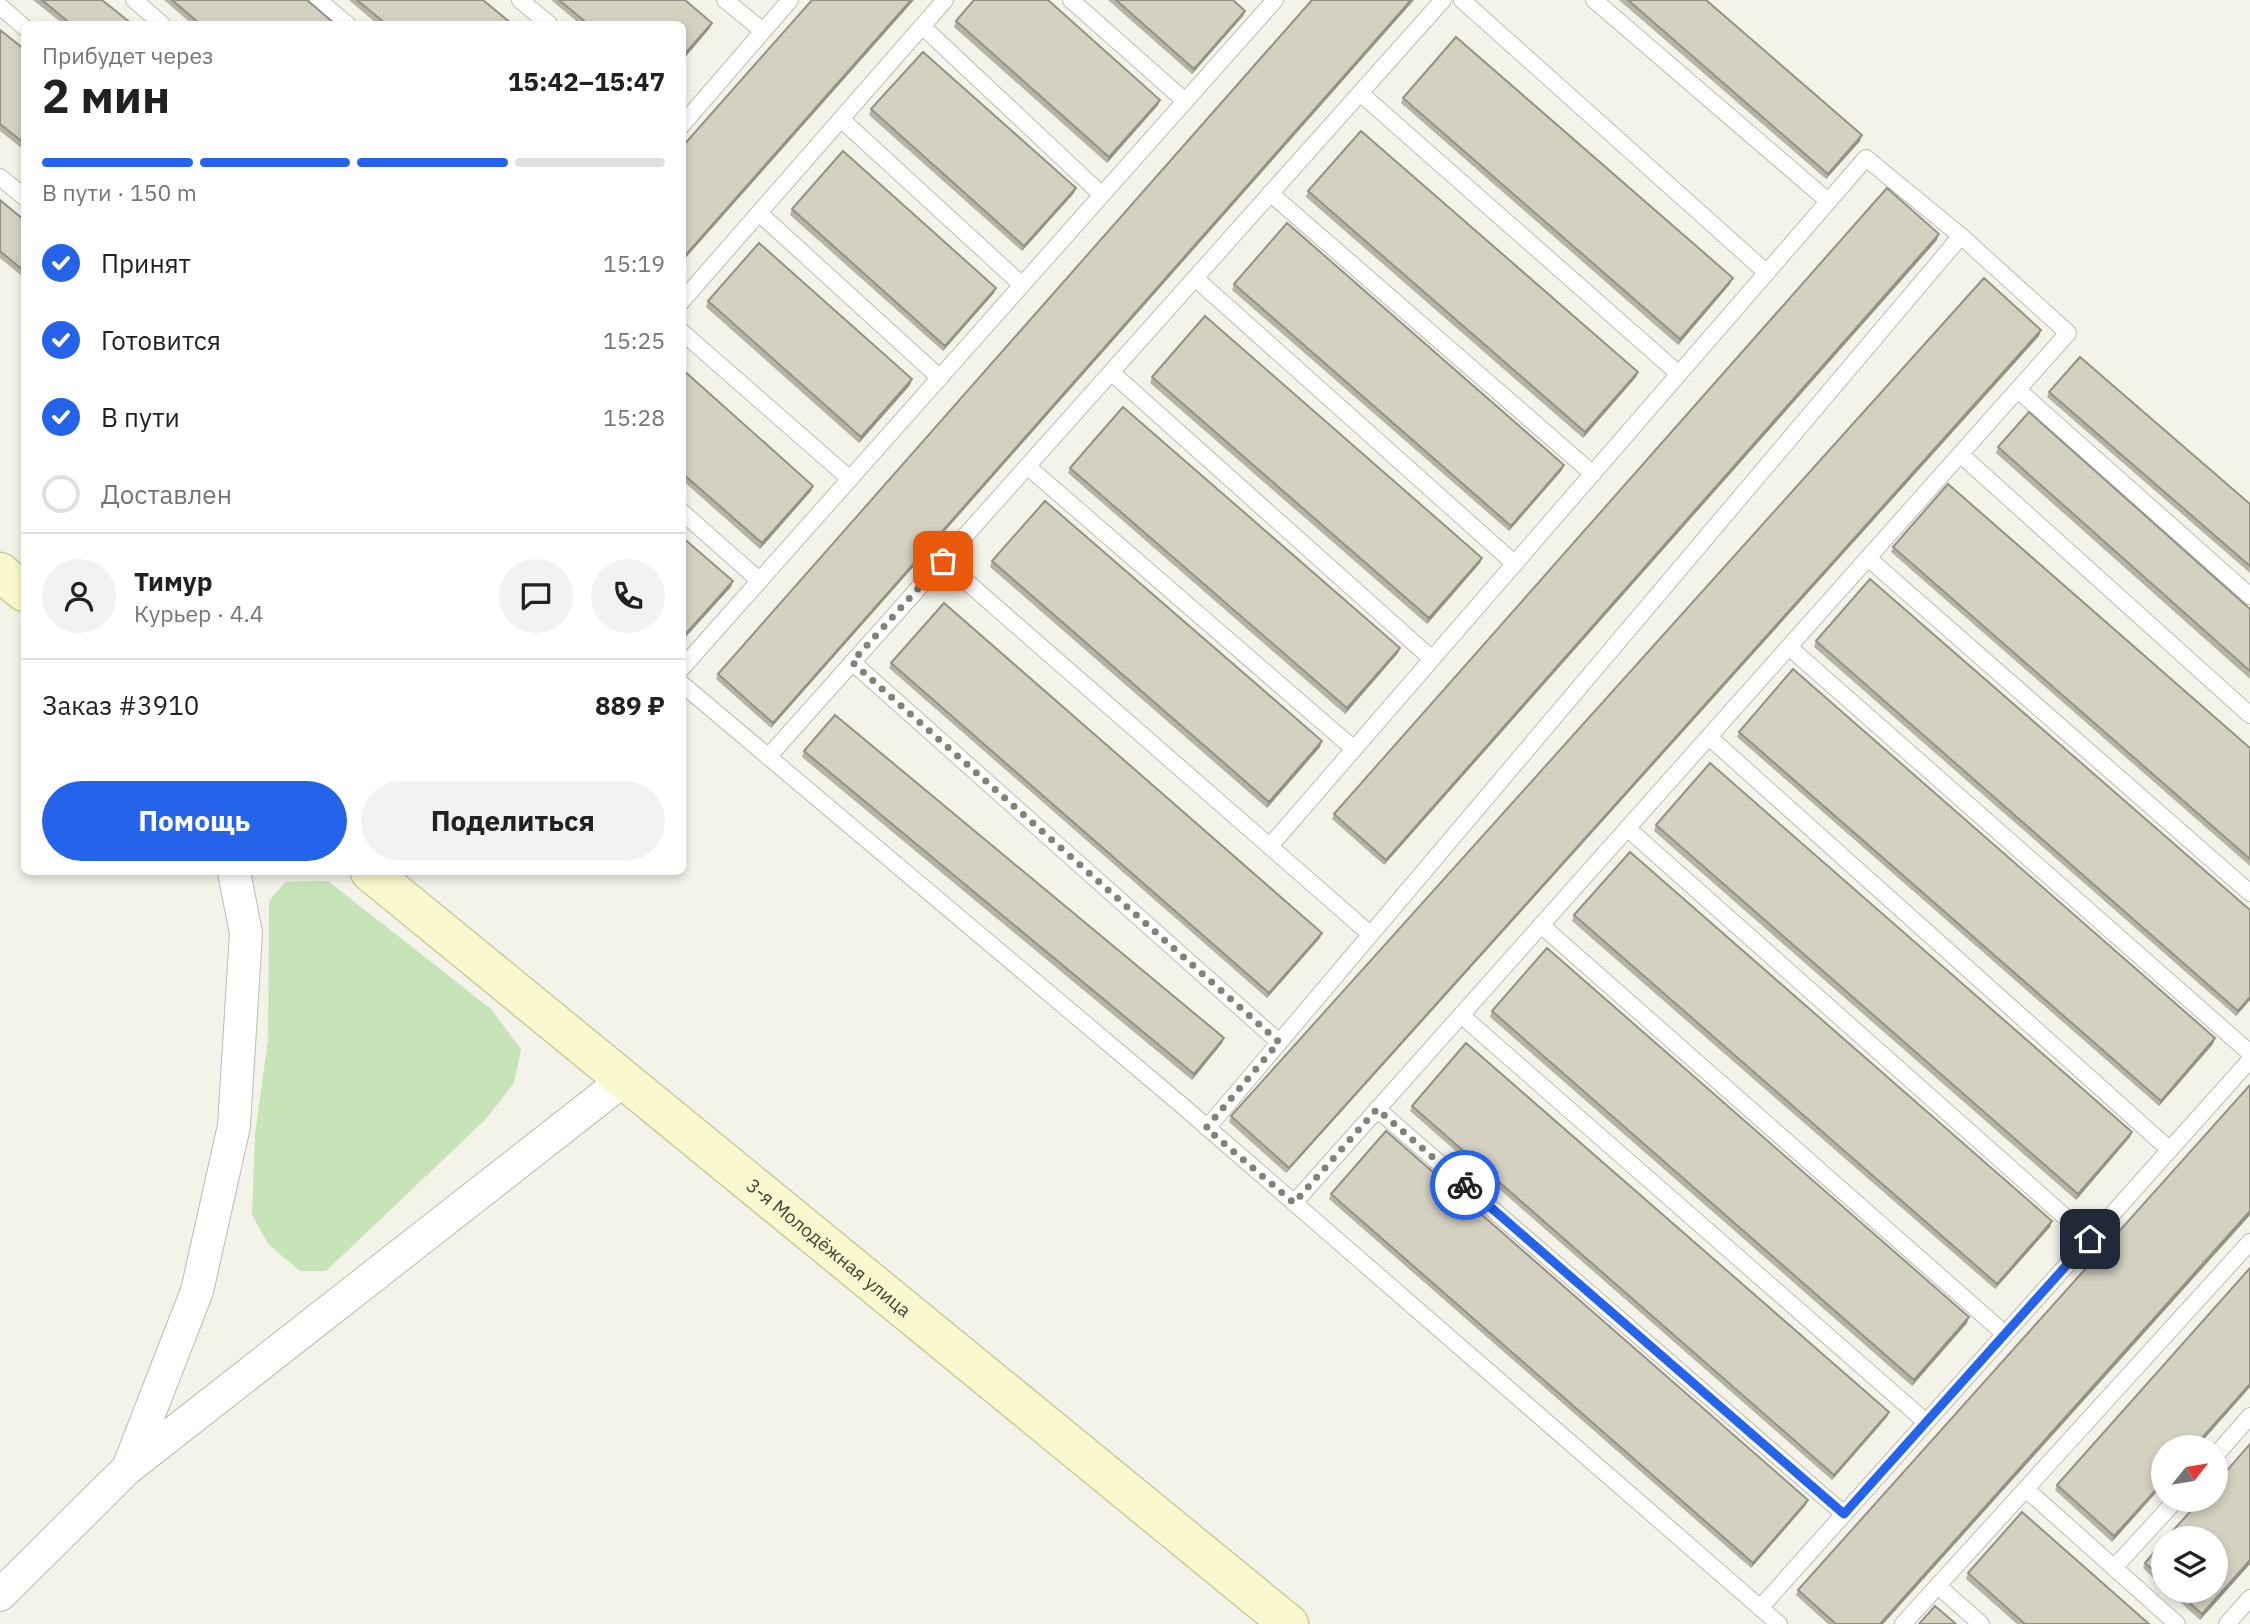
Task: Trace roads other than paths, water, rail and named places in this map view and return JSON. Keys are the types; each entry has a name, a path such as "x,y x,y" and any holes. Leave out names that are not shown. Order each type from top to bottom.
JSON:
{"main road":[{"path":"0,572 21,590"},
{"name":"3-я Молодёжная улица","path":"374,875 1289,1624"}],"street":[{"path":"127,1469 197,1291 234,1126 246,933 235,875"},
{"path":"0,1595 127,1469 625,1079"}],"lane":[{"path":"134,0 158,21"},
{"path":"318,0 343,21"},
{"path":"520,0 546,21"},
{"path":"725,0 763,31"},
{"path":"686,120 790,0"},
{"path":"686,296 945,0"},
{"path":"1071,0 1185,101"},
{"path":"768,757 1443,0"},
{"path":"1462,0 1767,273"},
{"path":"1594,0 1828,201"},
{"path":"686,664 1185,101 1266,3"},
{"path":"0,6 21,24"},
{"path":"922,26 1102,195"},
{"path":"1360,93 1679,374"},
{"path":"841,119 1022,285"},
{"path":"1270,846 1866,158 1961,236 2068,333 1294,1203"},
{"path":"0,177 21,194"},
{"path":"1270,193 1593,474"},
{"path":"760,213 940,377"},
{"path":"1206,1128 1961,236"},
{"path":"1195,278 1515,564"},
{"path":"686,336 850,479"},
{"path":"1111,372 1432,659"},
{"path":"2018,390 2250,596"},
{"path":"1960,454 2250,715"},
{"path":"1027,466 1354,750"},
{"path":"686,516 760,581"},
{"path":"1868,558 2250,893"},
{"path":"943,561 1370,934"},
{"path":"1789,647 2250,1053"},
{"path":"852,662 1279,1042"},
{"path":"686,687 1294,1203 1779,1624"},
{"path":"1709,737 2170,1150"},
{"path":"1627,828 2090,1239"},
{"path":"1541,925 2005,1334"},
{"path":"1461,1015 1926,1422"},
{"path":"1760,1608 2250,1060"},
{"path":"1377,1109 1844,1514"},
{"path":"1903,1624 2250,1242"},
{"path":"2228,1441 2250,1416"},
{"path":"2026,1489 2177,1624"},
{"path":"2114,1568 2165,1512"},
{"path":"1938,1586 1981,1624"},
{"path":"2227,1624 2250,1598"}]}
